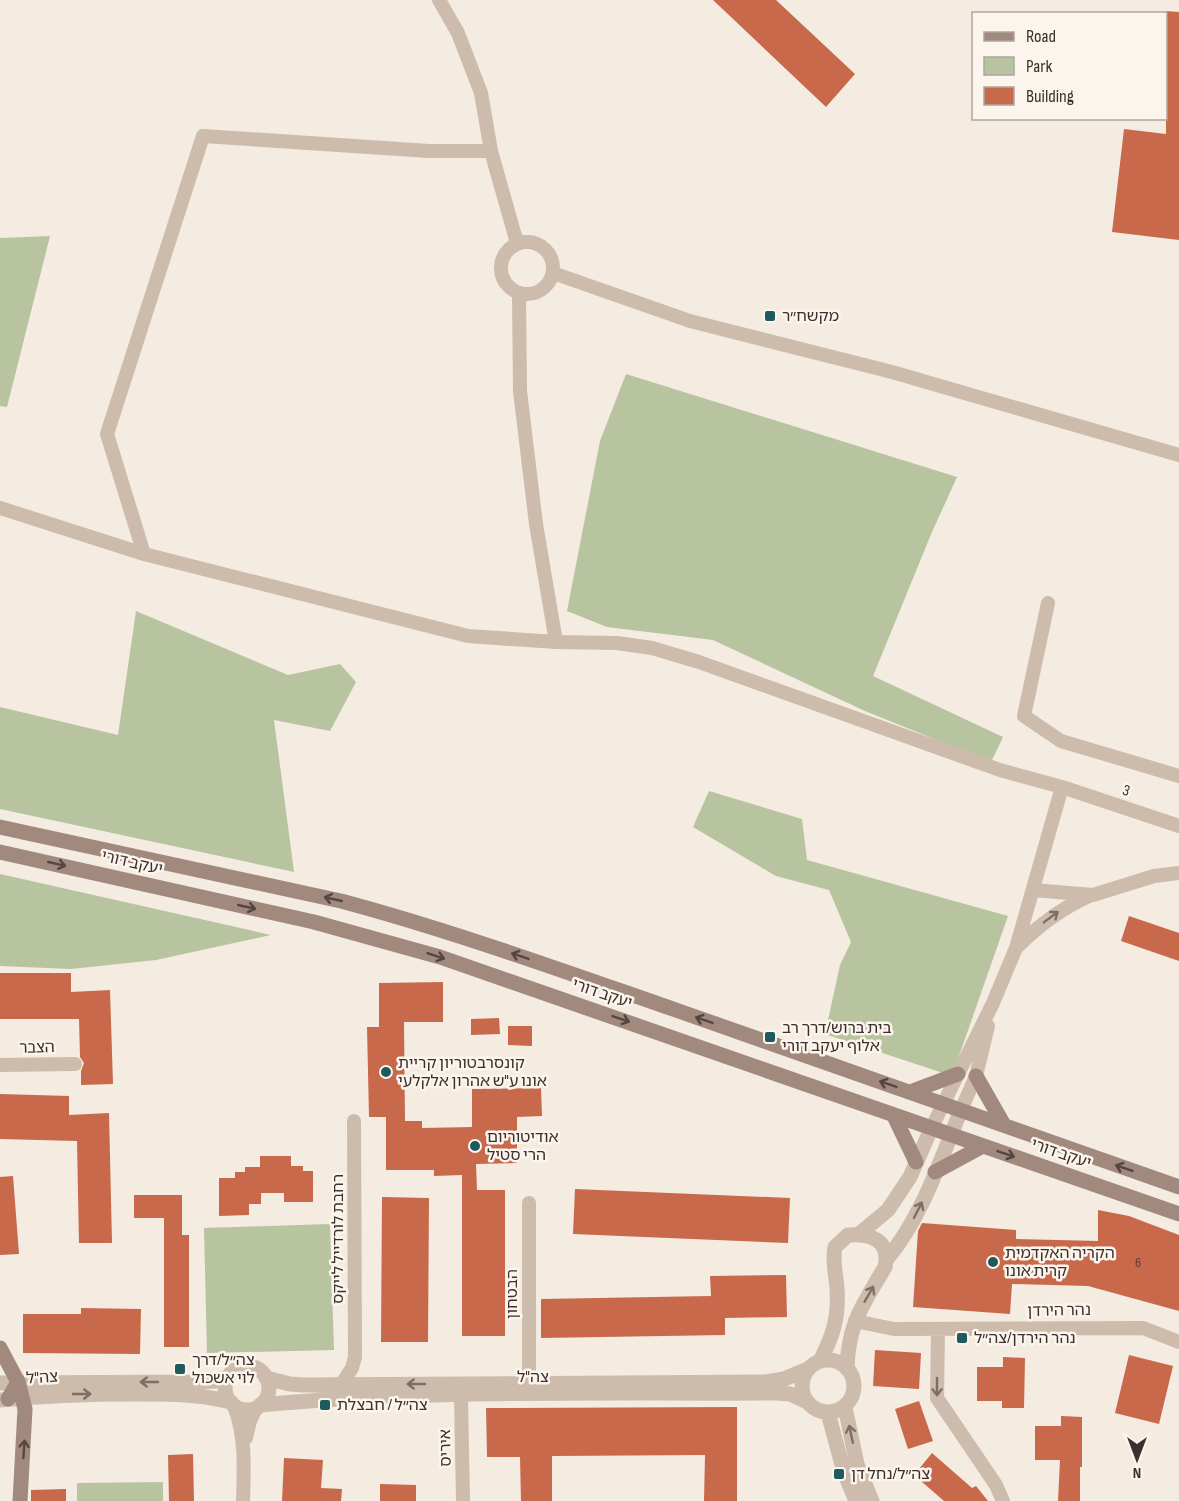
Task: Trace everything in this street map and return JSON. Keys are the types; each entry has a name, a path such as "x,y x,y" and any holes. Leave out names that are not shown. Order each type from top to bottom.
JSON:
{"main road":[{"name":"יעקב דורי","path":"0,827 296,891 390,914 471,939 1179,1187"},
{"name":"יעקב דורי","path":"0,852 314,922 383,940 600,1012 1179,1214"},
{"path":"910,1092 958,1074"},
{"path":"976,1076 1004,1125"},
{"path":"894,1116 916,1162"},
{"path":"935,1172 983,1146"},
{"path":"0,1348 18,1382 10,1399 26,1421 20,1501"}],"street":[{"path":"438,0 458,33 481,93 491,151 517,243"},
{"path":"144,554 107,434 203,136 429,151 491,151"},
{"path":"532,242 547,250 554,265 553,273 550,281 537,292 519,293 505,282 500,265 508,249 517,243 532,242"},
{"path":"553,273 690,321 892,372 1179,455"},
{"path":"519,293 520,391 536,524 556,642"},
{"name":"3","path":"0,508 144,554 468,636 556,642 617,643 652,648 699,662 1000,770 1062,787 1179,826"},
{"path":"1048,603 1024,716 1062,741 1179,776"},
{"path":"859,1234 888,1210 910,1177 993,1003 1016,948 1062,787"},
{"path":"1016,948 1066,906 1154,876 1179,873"},
{"path":"1033,890 1093,895"},
{"path":"886,1259 903,1239 935,1172 976,1076 993,1003"},
{"name":"הצבר","path":"0,1065 75,1064"},
{"name":"רחבת לורדייל לייקס","path":"340,1384 352,1368 355,1357 354,1120"},
{"name":"הבטחון","path":"529,1203 529,1384"},
{"path":"814,1365 835,1361 847,1369 852,1376 853,1392 844,1407 828,1413 819,1411 805,1401 801,1384 803,1376 814,1365 833,1337 837,1289 834,1264 835,1247 848,1235 859,1234 880,1243 886,1252 886,1259 885,1267 855,1322 849,1339 847,1369"},
{"name":"נהר הירדן","path":"855,1322 894,1329 1143,1328 1179,1342"},
{"path":"938,1329 937,1398 996,1485 1003,1501"},
{"path":"355,1357 364,1377 373,1384"},
{"name":"צה\"ל","path":"266,1378 290,1384 766,1382 784,1379 814,1365"},
{"path":"243,1501 242,1431 233,1404 225,1390 228,1377 235,1370 245,1366 260,1370 266,1378 268,1390 267,1396 249,1421 244,1449"},
{"name":"צה\"ל","path":"0,1383 200,1382 228,1377"},
{"name":"צה\"ל","path":"258,1406 334,1399 461,1395 777,1393 790,1394 805,1401"},
{"name":"צה\"ל","path":"10,1399 69,1394 178,1394 213,1398 233,1404"},
{"name":"איריס","path":"461,1395 463,1501"},
{"path":"233,1404 244,1409 258,1406"},
{"path":"844,1407 857,1464 872,1501"},
{"path":"828,1413 843,1472 856,1501"}],"green space":[{"path":"50,236 7,407 0,406 0,238"},
{"path":"626,374 957,477 873,676 1003,737 991,762 865,711 713,640 607,627 567,611 600,441"},
{"path":"136,611 288,675 340,664 356,682 330,731 274,720 294,872 0,809 0,707 118,735"},
{"path":"709,791 802,819 807,860 1008,916 952,1076 825,1034 840,965 851,942 829,890 776,876 693,827"},
{"path":"0,874 271,935 156,960 71,969 0,966"},
{"path":"330,1224 334,1350 207,1353 204,1228"},
{"path":"163,1482 163,1501 77,1501 77,1483"}],"building":[{"path":"713,0 776,0 855,74 826,107"},
{"path":"1166,12 1179,12 1179,240 1112,232 1124,129 1166,134"},
{"path":"1129,916 1179,933 1179,961 1121,941"},
{"path":"0,973 71,973 71,992 110,990 113,1084 81,1085 81,1071 84,1063 80,1057 79,1019 0,1019"},
{"path":"443,982 443,1022 404,1022 405,1121 422,1121 422,1128 472,1127 472,1089 541,1088 542,1116 517,1117 517,1163 476,1164 477,1190 505,1190 505,1336 462,1336 462,1175 434,1176 434,1170 386,1170 386,1117 369,1117 367,1027 379,1027 379,983"},
{"path":"499,1018 500,1034 471,1035 471,1019"},
{"path":"508,1026 532,1026 532,1046 508,1045"},
{"path":"0,1094 69,1096 69,1115 109,1113 112,1243 79,1243 77,1141 0,1139"},
{"path":"260,1156 291,1156 291,1166 303,1166 303,1171 313,1171 313,1202 284,1202 284,1193 261,1193 261,1204 249,1204 249,1215 219,1216 219,1178 235,1178 235,1172 245,1172 245,1167 260,1167"},
{"path":"13,1176 19,1254 0,1255 0,1177"},
{"path":"575,1189 790,1198 788,1243 573,1234"},
{"path":"134,1195 182,1195 182,1235 189,1235 189,1347 164,1347 164,1218 134,1218"},
{"path":"382,1197 429,1198 428,1342 381,1342"},
{"path":"1098,1210 1129,1216 1179,1235 1179,1311 1088,1286 1012,1284 1010,1314 913,1307 918,1231 922,1223 1016,1230 1016,1239 1098,1241"},
{"path":"786,1275 787,1317 725,1318 725,1335 541,1338 541,1299 711,1296 710,1276"},
{"path":"81,1308 141,1309 140,1354 23,1353 23,1314 81,1314"},
{"path":"875,1350 921,1353 919,1389 873,1386"},
{"path":"1129,1355 1173,1366 1159,1424 1115,1413"},
{"path":"1003,1357 1025,1358 1024,1408 1002,1408 1002,1401 977,1401 977,1367 1003,1367"},
{"path":"919,1401 933,1441 908,1449 895,1409"},
{"path":"737,1407 737,1501 704,1501 705,1455 552,1456 552,1501 521,1501 520,1457 487,1457 486,1408"},
{"path":"1061,1416 1082,1417 1080,1501 1058,1501 1060,1460 1035,1460 1035,1426 1061,1426"},
{"path":"932,1453 972,1488 976,1486 988,1501 944,1501 914,1475"},
{"path":"193,1454 194,1501 169,1501 168,1455"},
{"path":"284,1458 323,1460 321,1488 342,1489 341,1501 282,1501"},
{"path":"380,1484 416,1485 416,1501 380,1501"},
{"path":"66,1489 66,1501 31,1501 31,1490"}],"place":[{"name":"מקשח״ר","path":"770,316"},
{"name":"בית ברוש/דרך רב אלוף יעקב דורי","path":"770,1037"},
{"name":"קונסרבטוריון קריית אונו ע\"ש אהרון אלקלעי","path":"386,1072"},
{"name":"אודיטוריום הרי סטיל","path":"475,1146"},
{"name":"הקריה האקדמית קרית אונו","path":"993,1262"},
{"name":"נהר הירדן/צה״ל","path":"962,1338"},
{"name":"צה״ל/דרך לוי אשכול","path":"180,1369"},
{"name":"צה״ל / חבצלת","path":"325,1405"},
{"name":"צה״ל/נחל דן","path":"839,1474"}]}
